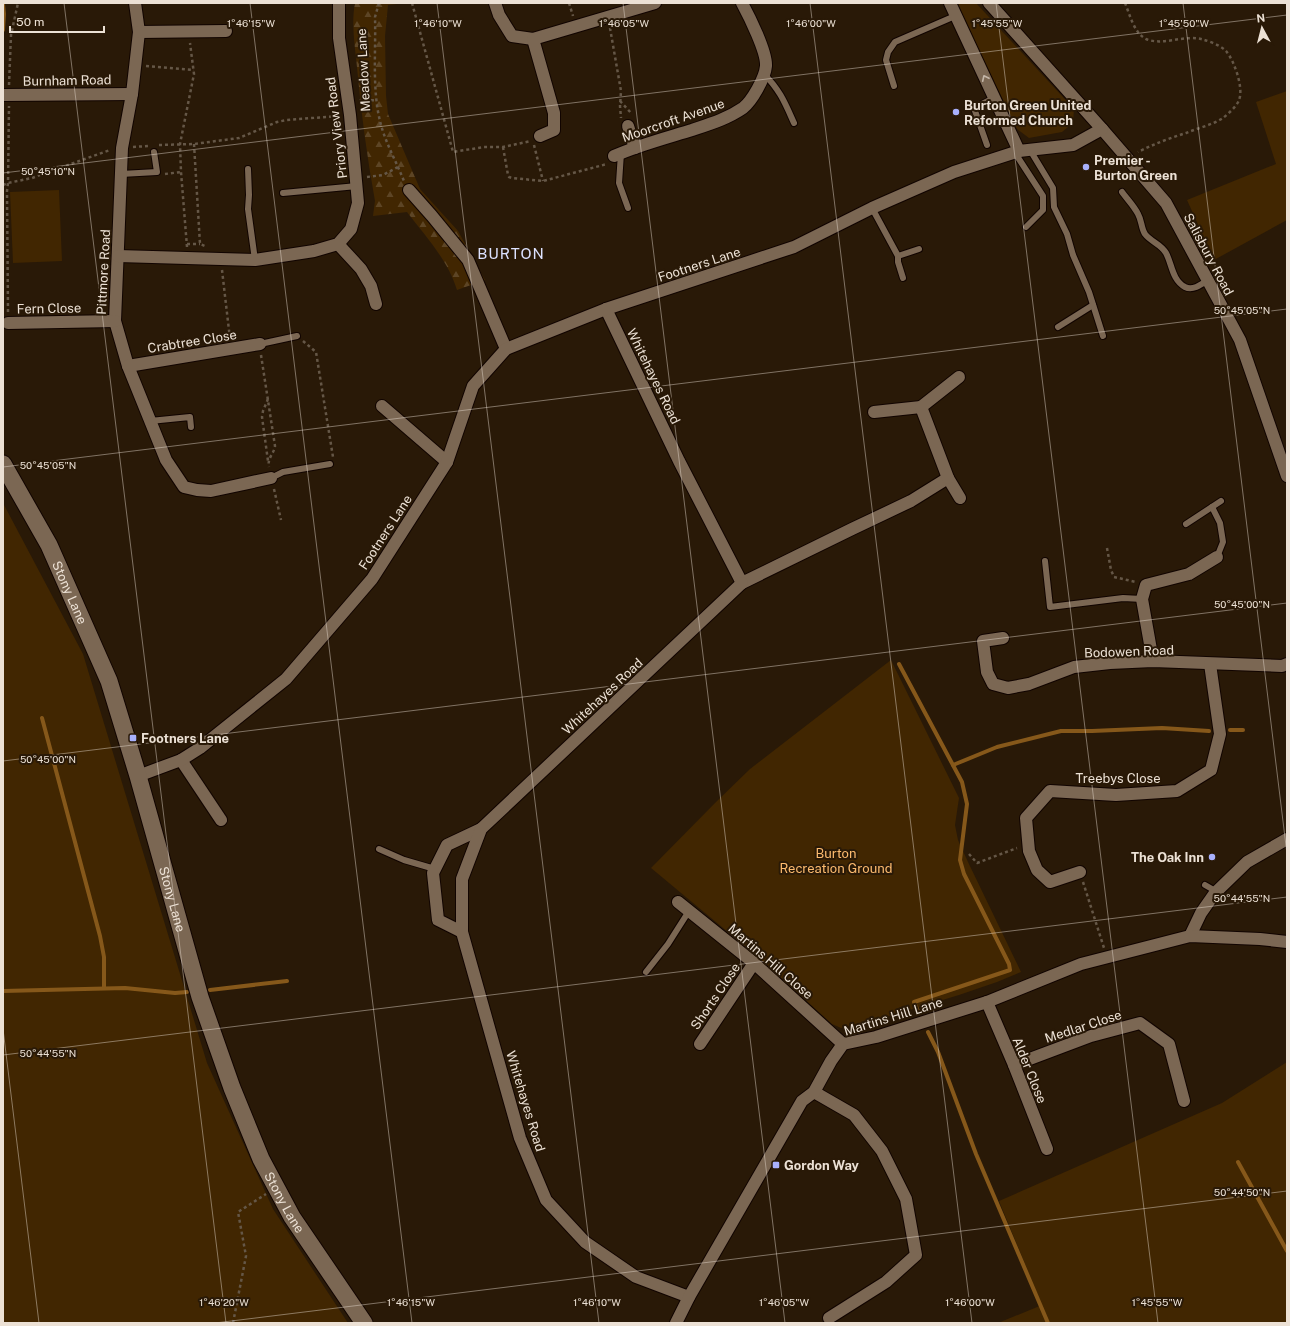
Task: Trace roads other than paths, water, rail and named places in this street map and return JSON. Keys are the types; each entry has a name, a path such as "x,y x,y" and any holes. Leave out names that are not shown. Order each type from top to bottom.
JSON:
{"main road":[{"name":"Stony Lane","path":"3,464 49,545 109,681 138,776 200,998 232,1088 261,1159 292,1217 364,1323"}],"street":[{"name":"Pittmore Road","path":"135,3 139,32 132,94 122,148 115,321 128,366 166,460 184,487 211,491 271,478"},
{"name":"Priory View Road","path":"338,244 351,230 358,203 350,115 339,38 339,3"},
{"path":"496,3 499,15 512,36 533,39 656,3"},
{"name":"Moorcroft Avenue","path":"618,155 635,148 726,119 744,107 757,89 766,66 765,56 742,3"},
{"path":"950,3 994,98 1022,151 1073,145 1102,129"},
{"name":"Salisbury Road","path":"989,3 1166,203 1240,340 1287,476"},
{"path":"139,32 226,31"},
{"path":"533,39 554,113 554,130 536,139"},
{"name":"Burnham Road","path":"6,95 132,94"},
{"path":"628,126 635,148"},
{"name":"Footners Lane","path":"138,776 181,760 200,748 286,679 372,579 447,462 473,386 506,349 606,309 794,247 872,208 954,172 1022,151"},
{"path":"409,190 468,260 506,349"},
{"path":"118,256 255,260 314,251 338,244 361,269 371,286 376,304"},
{"name":"Whitehayes Road","path":"606,309 679,461 742,583"},
{"name":"Fern Close","path":"8,323 115,321"},
{"name":"Crabtree Close","path":"128,366 260,344"},
{"path":"874,412 921,407 959,377"},
{"path":"382,406 447,462"},
{"path":"921,407 948,478 960,498"},
{"name":"Whitehayes Road","path":"462,932 438,920 433,874 447,845 481,829 742,583 911,501 948,478"},
{"path":"1153,661 1142,600 1146,585 1189,574 1217,557"},
{"name":"Bodowen Road","path":"1003,638 983,641 987,672 993,684 1008,688 1029,684 1074,667 1110,663 1153,661 1282,666 1287,664"},
{"name":"Treebys Close","path":"1080,872 1050,882 1037,870 1029,851 1026,818 1050,791 1116,795 1177,791 1211,770 1220,734 1210,664"},
{"path":"181,760 221,820"},
{"name":"Whitehayes Road","path":"481,829 462,879 462,932 520,1138 546,1200 584,1242 636,1277 689,1297"},
{"path":"1190,936 1201,913 1215,893 1247,862 1287,838"},
{"name":"Martins Hill Close","path":"678,902 754,963 843,1044"},
{"name":"Martins Hill Lane","path":"676,1323 689,1297 802,1101 814,1092 831,1061 843,1044 876,1037 987,1002 1081,964 1190,936 1260,939 1287,942"},
{"name":"Shorts Close","path":"700,1044 754,963"},
{"name":"Alder Close","path":"987,1002 1047,1149"},
{"name":"Medlar Close","path":"1014,1065 1091,1036 1140,1023 1168,1044 1184,1101"},
{"path":"814,1092 854,1115 882,1151 906,1199 916,1255 886,1282 829,1318"}],"lane":[{"path":"894,86 886,60 888,52 896,42 955,16"},
{"path":"764,74 774,83 780,92 794,123"},
{"path":"988,145 974,108 994,98"},
{"path":"1022,151 1042,196 1043,210 1026,227"},
{"path":"1022,151 1053,188 1054,207 1067,234 1089,292 1103,336"},
{"path":"121,174 157,172 154,152"},
{"path":"618,155 619,183 628,208"},
{"path":"248,169 248,210 255,260"},
{"path":"283,193 356,182"},
{"path":"1122,192 1139,215 1144,233 1162,247 1175,277 1180,283 1185,287 1193,288 1208,280"},
{"path":"872,208 898,256 898,262 903,278"},
{"path":"898,256 919,250"},
{"path":"1058,326 1093,305"},
{"path":"260,344 297,336"},
{"path":"150,421 190,417 190,427"},
{"path":"271,478 282,472 330,464"},
{"path":"1186,524 1221,501"},
{"path":"1212,507 1220,523 1223,542 1217,557"},
{"path":"1045,560 1050,607 1123,598 1142,600"},
{"path":"379,849 404,860 435,869"},
{"path":"1205,885 1212,889 1215,893"},
{"path":"646,972 668,944 689,911"}],"waterway":[{"path":"3,4 3,30"},
{"path":"899,664 962,782 967,804 960,860 964,874 1009,964 1010,970 914,1002 918,1011"},
{"path":"42,718 100,936 104,957 104,988"},
{"path":"953,765 997,747 1061,731 1162,728 1209,731"},
{"path":"1230,730 1243,730"},
{"path":"210,990 287,981"},
{"path":"3,991 125,988 175,993 187,992"},
{"path":"928,1032 938,1052 976,1154 1048,1323"},
{"path":"1238,1162 1287,1251"}],"place":[{"name":"Burton Green United Reformed Church","path":"956,112"},
{"name":"Premier - Burton Green","path":"1086,167"},
{"name":"Footners Lane","path":"133,738"},
{"name":"The Oak Inn","path":"1212,857"},
{"name":"Gordon Way","path":"776,1165"}],"district":[{"name":"BURTON","path":"511,254"}],"park label":[{"name":"Burton Recreation Ground","path":"836,860"}]}
